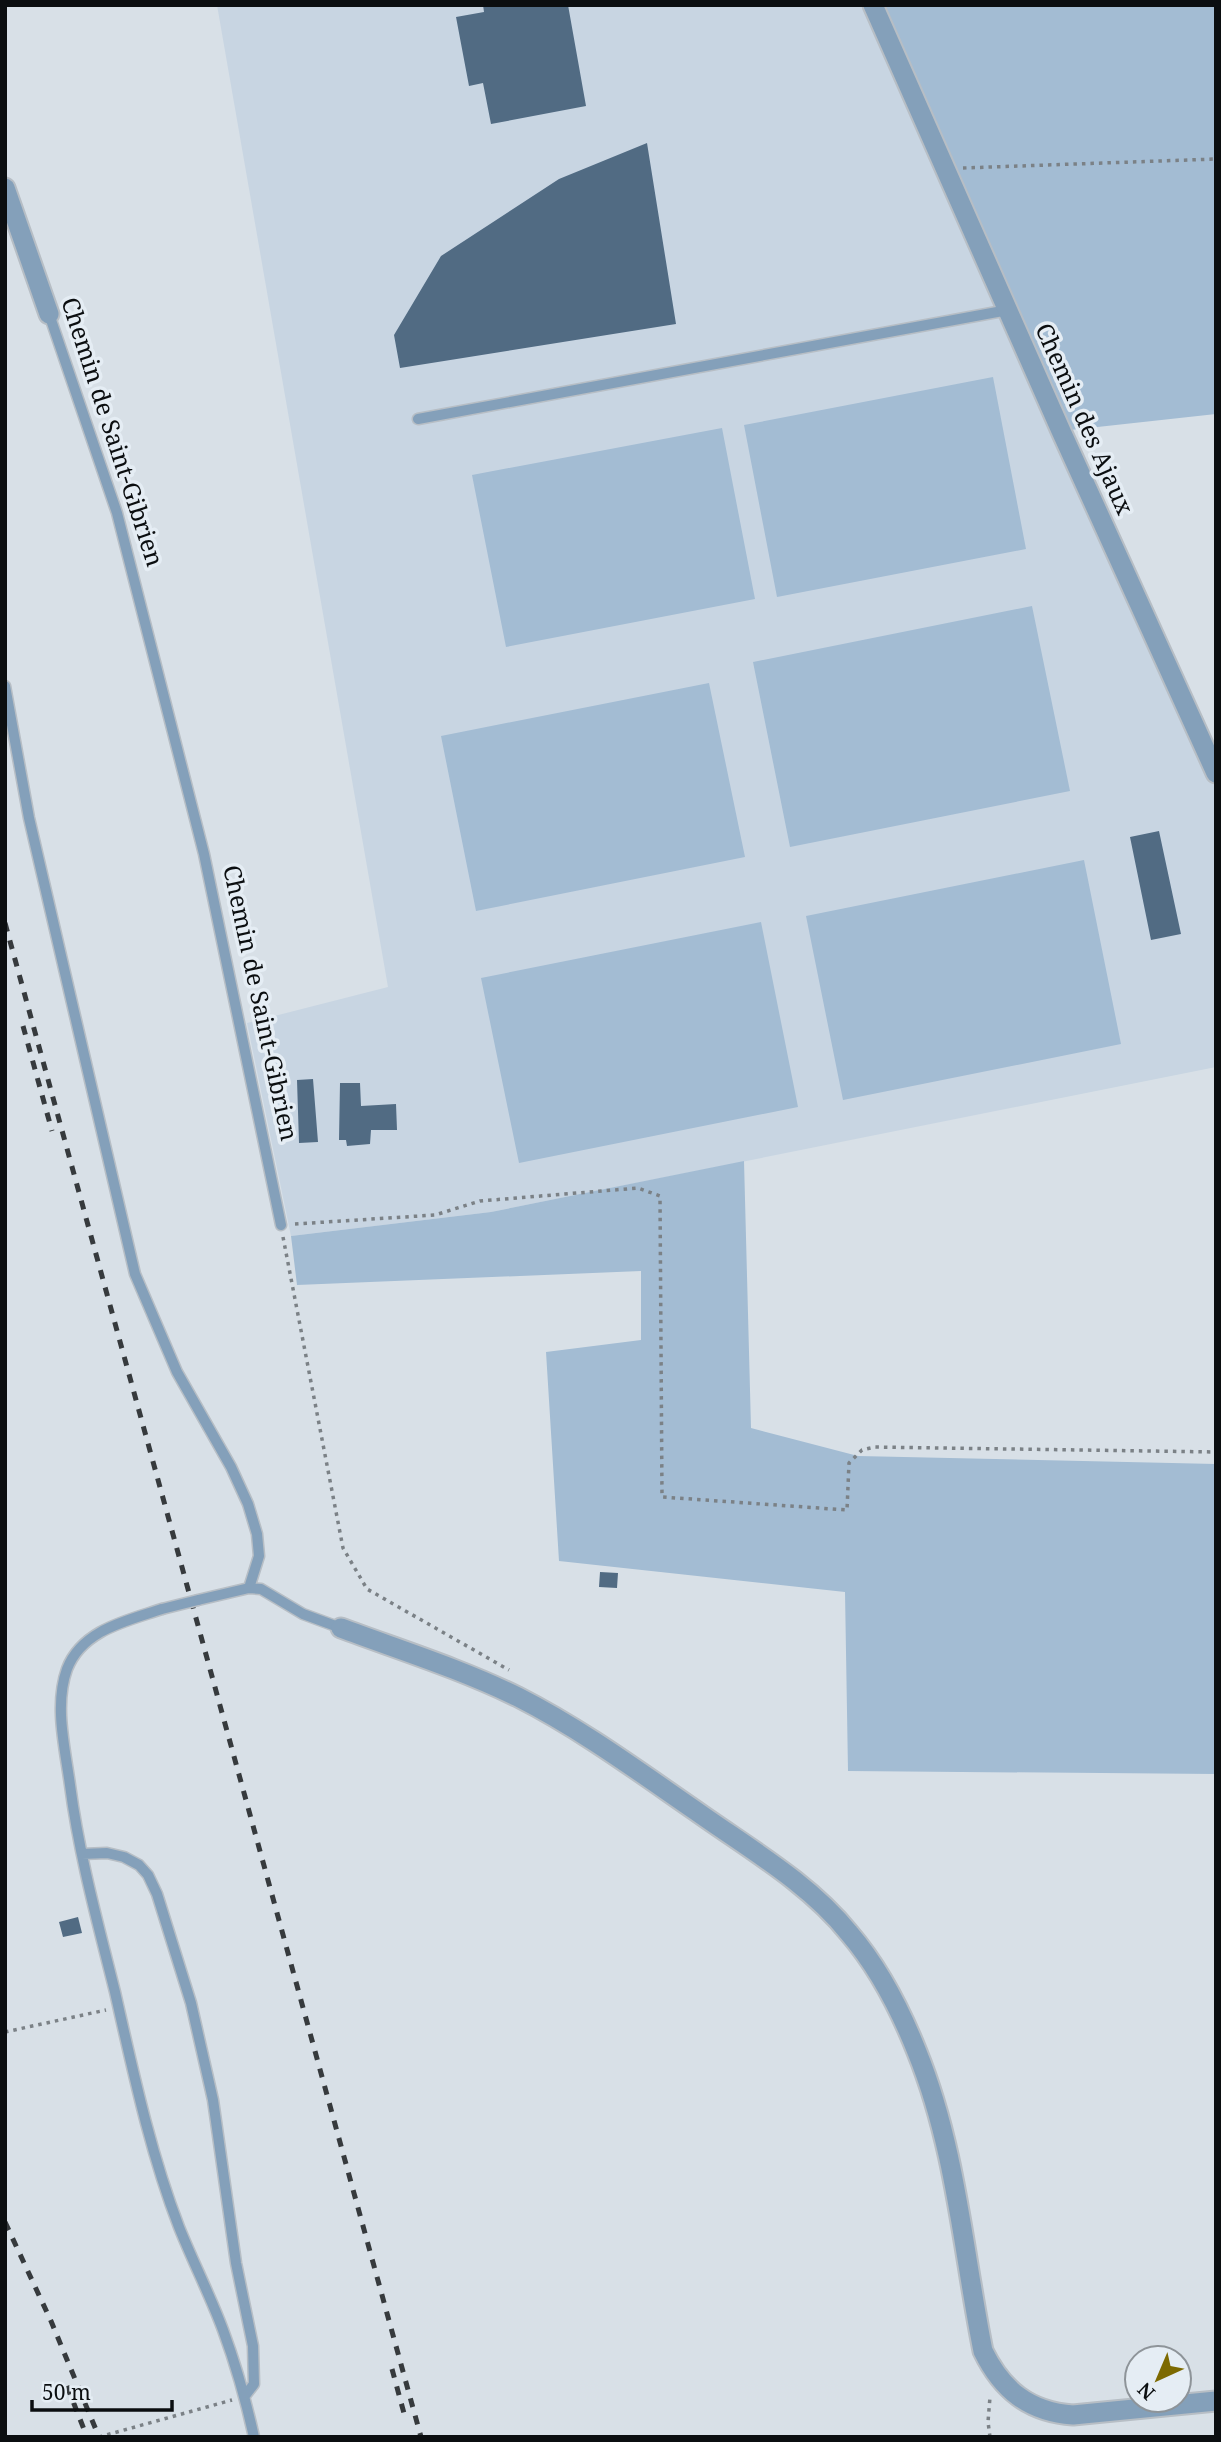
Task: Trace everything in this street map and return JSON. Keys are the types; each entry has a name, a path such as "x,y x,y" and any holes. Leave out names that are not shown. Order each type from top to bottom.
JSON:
{"street":[{"name":"Chemin des Ajaux","path":"873,5 1216,773"},
{"name":"Chemin de Saint-Gibrien","path":"5,188 49,314"},
{"path":"341,1628 508,1693 593,1740 775,1866 820,1903 848,1931 884,1983 918,2053 942,2126 957,2194 983,2351 993,2372 1020,2398 1039,2408 1073,2415 1216,2401"}],"lane":[{"path":"418,419 1009,310"},
{"name":"Chemin de Saint-Gibrien","path":"49,314 117,513 204,854 281,1225"},
{"path":"5,686 29,818 135,1274 177,1372 231,1467 248,1504 257,1534 259,1556 249,1588"},
{"path":"254,2437 222,2330 179,2227 161,2173 118,2008 73,1810 61,1712 62,1691 67,1670 80,1649 103,1629 162,1609 249,1588 261,1589 303,1614 341,1628"},
{"path":"82,1854 107,1853 124,1857 139,1865 148,1875 158,1894 191,2003 213,2100 236,2263 253,2346 254,2384 244,2397"}],"path":[{"path":"948,172 969,167 1216,159"},
{"path":"514,1673 368,1589 343,1548 281,1225 435,1215 480,1201 638,1188 660,1196 663,1497 847,1510 849,1463 862,1450 875,1447 1216,1452"},
{"path":"5,2032 118,2008"},
{"path":"989,2437 993,2372"},
{"path":"99,2437 244,2397"}],"shaded area":[{"path":"217,5 872,5 1009,310 1216,784 1216,1067 491,1212 291,1236 247,1023 388,987"},
{"path":"883,5 1216,5 1216,414 1061,431 908,85 919,84"},
{"path":"993,377 1026,549 777,597 744,425"},
{"path":"722,428 755,599 506,647 472,475"},
{"path":"1032,606 1070,791 790,847 753,662"},
{"path":"709,683 745,857 476,911 441,736"},
{"path":"1084,860 1121,1044 843,1100 806,916"},
{"path":"761,922 798,1107 519,1163 481,978"},
{"path":"744,1161 751,1428 858,1456 1216,1464 1216,1774 848,1771 845,1592 559,1561 546,1352 641,1340 641,1271 297,1285 291,1236 491,1212"}],"building":[{"path":"483,5 568,5 586,106 491,124 483,83 469,86 456,17 484,12"},
{"path":"647,143 676,324 400,368 394,335 441,256 559,179"},
{"path":"1159,831 1181,934 1151,940 1130,837"},
{"path":"313,1079 318,1142 299,1143 297,1080"},
{"path":"340,1083 360,1083 361,1106 396,1104 397,1130 371,1130 370,1144 347,1146 346,1140 339,1140"},
{"path":"600,1572 618,1573 617,1588 599,1587"},
{"path":"78,1917 82,1933 63,1937 59,1922"}],"railway":[{"path":"5,923 421,2437"},
{"path":"23,1026 52,1131"},
{"path":"5,2222 51,2321 99,2437"},
{"path":"392,2369 405,2417"},
{"path":"67,2386 87,2437"}]}
